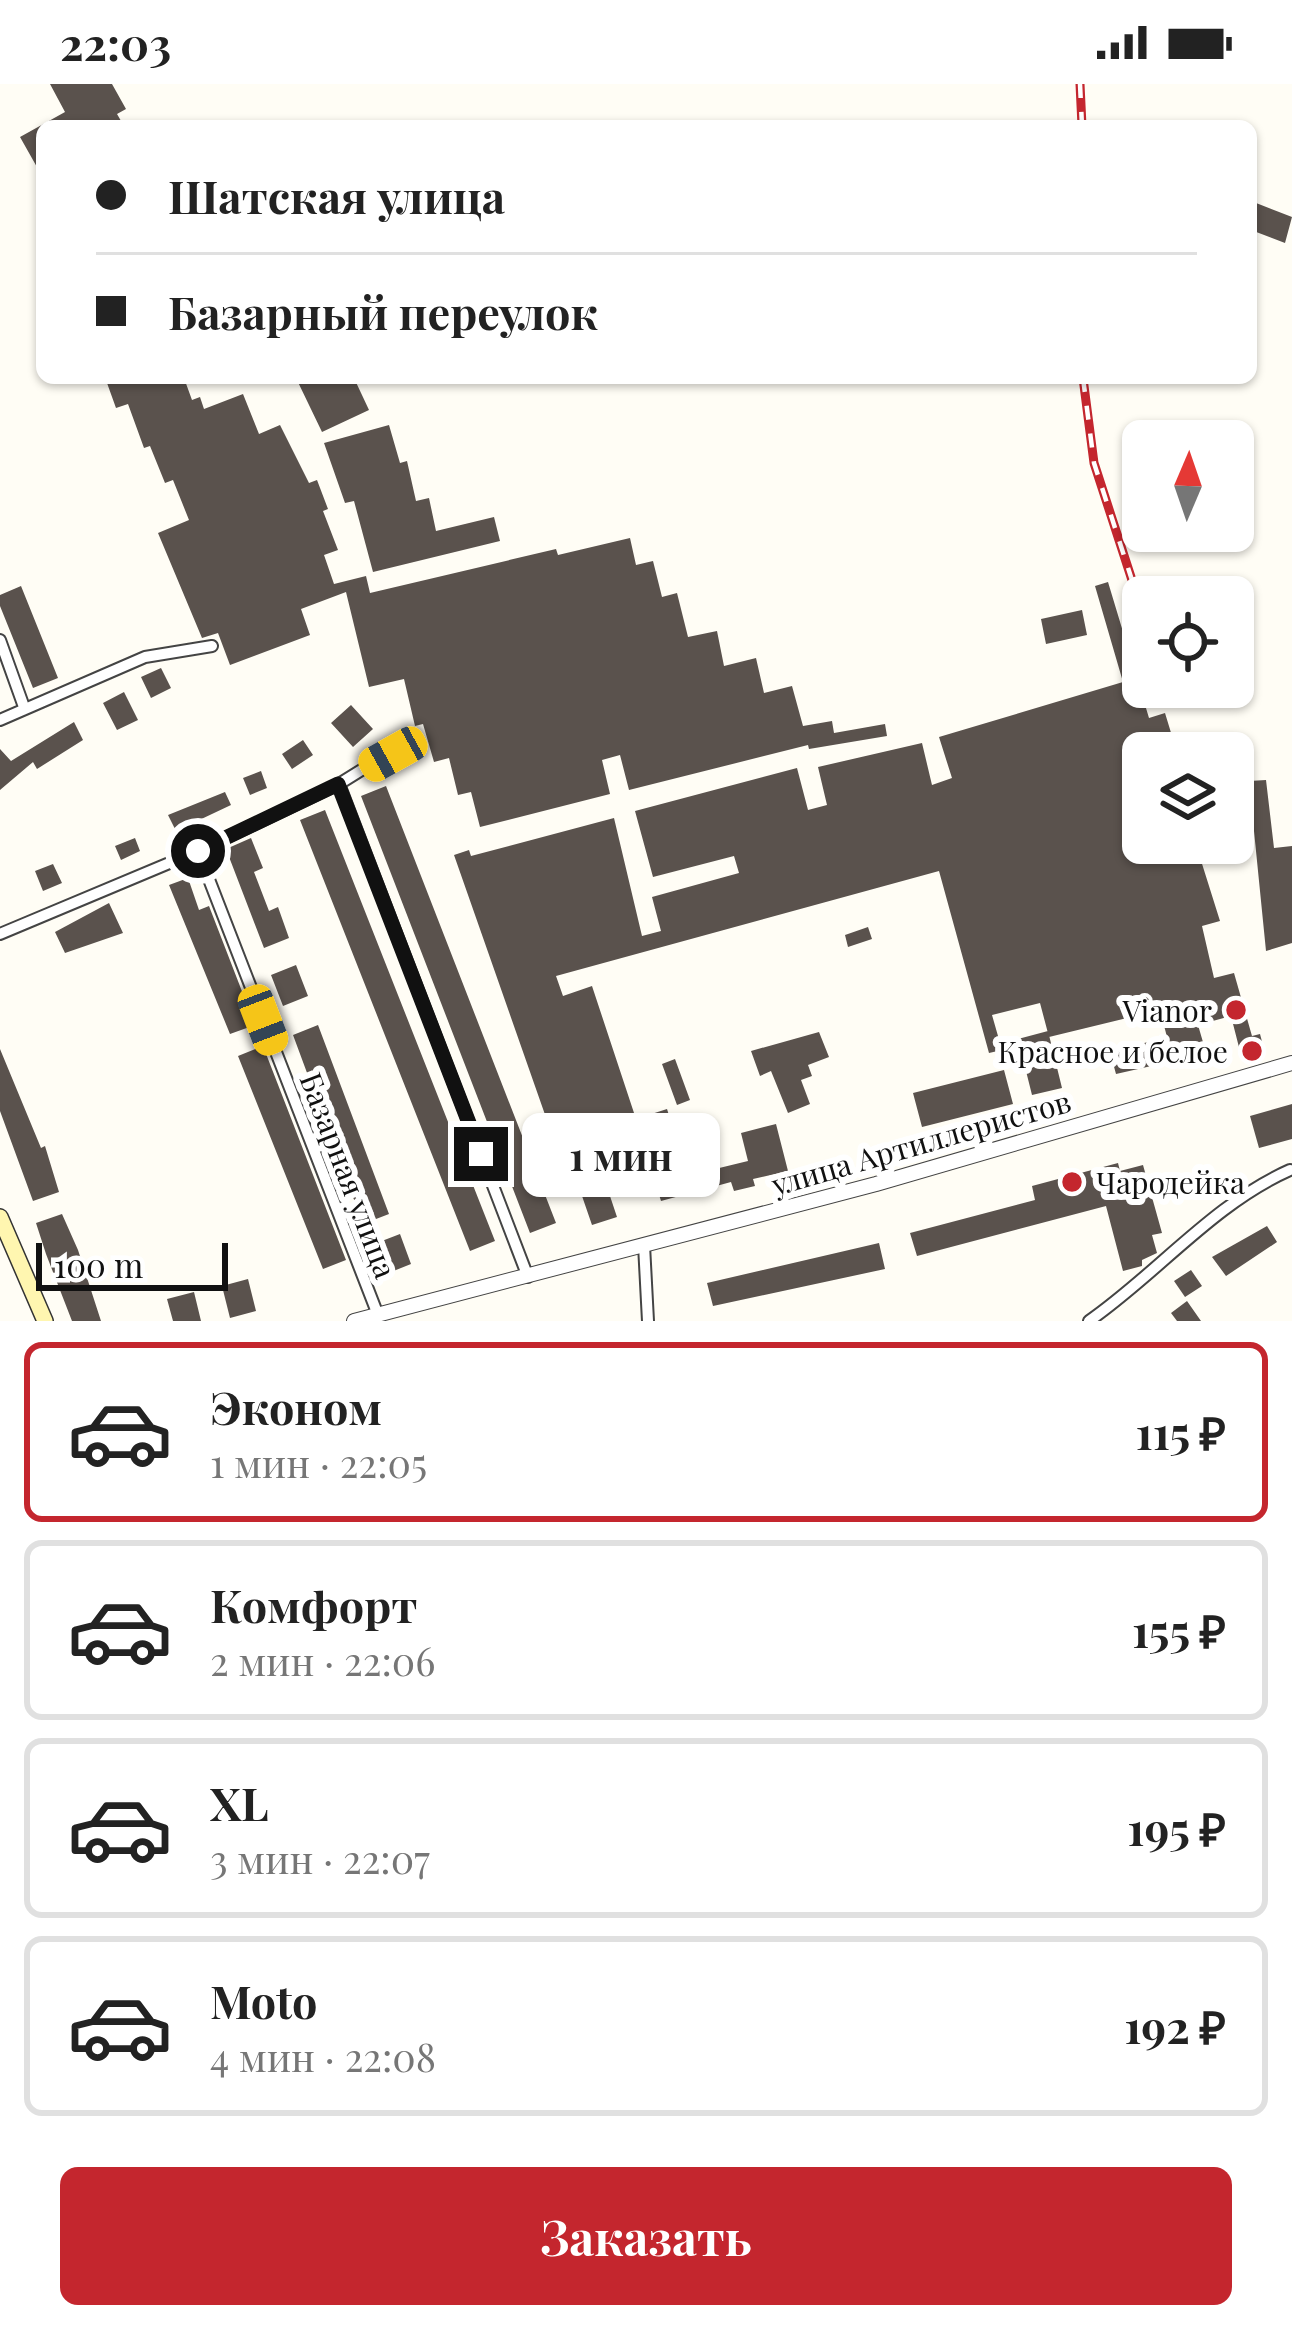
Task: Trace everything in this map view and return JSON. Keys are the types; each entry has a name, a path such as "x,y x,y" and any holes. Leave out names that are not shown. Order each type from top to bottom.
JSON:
{"main road":[{"path":"0,1216 45,1321"}],"street":[{"path":"0,640 24,707"},
{"path":"0,720 145,657 212,646"},
{"path":"0,934 198,851 338,784 408,742"},
{"path":"338,784 528,1277"},
{"name":"Базарная улица","path":"198,851 378,1316"},
{"name":"улица Артиллеристов","path":"354,1321 528,1277 1292,1063"},
{"path":"1089,1321 1143,1283 1247,1189 1291,1170"},
{"path":"644,1245 648,1321"}],"building":[{"path":"50,84 112,84 126,109 117,114 120,120 51,120 65,112"},
{"path":"36,128 36,165 20,137"},
{"path":"1257,203 1292,217 1285,243 1257,232"},
{"path":"107,384 186,384 192,400 200,397 204,409 243,394 259,434 280,425 309,483 317,480 338,550 324,555 334,584 366,576 370,593 556,549 558,555 630,538 636,565 653,561 662,597 677,593 688,637 717,631 724,666 756,658 764,693 792,686 803,726 832,721 834,733 885,724 887,736 809,749 808,745 629,790 620,755 602,760 610,794 480,827 471,792 458,795 449,758 434,762 423,724 415,726 404,679 369,687 346,592 301,609 310,635 230,665 218,633 202,638 158,533 189,520 173,480 165,483 150,446 144,448 128,404 116,408"},
{"path":"299,384 357,384 369,410 322,432"},
{"path":"389,425 400,463 407,461 416,501 429,498 436,531 494,517 500,541 373,572 354,501 345,503 324,443"},
{"path":"1108,582 1122,628 1122,679 1095,586"},
{"path":"21,586 58,678 33,688 0,606 0,595"},
{"path":"1082,610 1087,635 1046,644 1041,619"},
{"path":"161,668 171,688 151,698 141,677"},
{"path":"1122,682 1122,708 1146,708 1149,718 1165,713 1171,732 1122,732 1122,864 1202,864 1220,921 1202,926 1214,978 1234,973 1252,1036 1260,1034 1265,1053 1242,1059 1231,1016 1198,1025 1205,1049 1200,1055 1116,1074 1110,1052 1167,1037 1160,1010 1049,1037 1040,1003 992,1015 1002,1050 989,1053 939,871 556,976 563,996 592,986 636,1119 667,1109 675,1134 598,1160 617,1217 592,1225 572,1167 585,1136 556,1146 454,855 469,850 471,856 614,818 642,936 661,931 652,897 739,873 734,856 653,877 635,811 797,768 808,810 827,805 818,767 922,743 932,785 952,778 939,737"},
{"path":"124,692 138,720 117,730 103,703"},
{"path":"351,705 373,729 353,747 331,723"},
{"path":"74,722 83,740 37,769 33,762 0,790 0,749 11,761"},
{"path":"303,740 313,755 292,769 282,754"},
{"path":"261,771 267,788 250,795 243,778"},
{"path":"1266,780 1274,848 1292,846 1292,943 1266,951 1254,831 1254,781"},
{"path":"386,786 556,1223 530,1233 361,796"},
{"path":"225,792 231,805 176,831 168,815"},
{"path":"325,810 495,1241 470,1251 300,820"},
{"path":"135,838 140,851 121,860 115,846"},
{"path":"251,838 263,868 254,872 269,911 278,907 289,938 264,948 226,849"},
{"path":"53,864 62,883 43,891 35,871"},
{"path":"188,878 199,910 209,906 255,1025 230,1034 169,885"},
{"path":"109,903 123,933 65,953 55,932"},
{"path":"868,927 872,939 848,947 845,935"},
{"path":"296,965 308,996 283,1006 271,975"},
{"path":"318,1025 389,1214 363,1224 293,1035"},
{"path":"1048,1031 1062,1088 1032,1095 1018,1039"},
{"path":"819,1032 829,1057 808,1065 812,1076 801,1080 810,1104 788,1113 771,1071 760,1076 751,1051"},
{"path":"263,1046 346,1260 323,1269 238,1056"},
{"path":"0,1049 41,1148 45,1146 59,1192 33,1201 0,1111"},
{"path":"675,1059 690,1100 677,1105 662,1064"},
{"path":"1004,1070 1013,1104 922,1127 913,1093"},
{"path":"1292,1104 1292,1139 1259,1148 1250,1116"},
{"path":"776,1124 788,1171 753,1179 755,1186 734,1191 731,1182 661,1201 656,1185 700,1173 690,1137 701,1134 711,1170 748,1161 741,1133"},
{"path":"1118,1163 1120,1171 1143,1165 1162,1233 1152,1235 1157,1253 1142,1260 1142,1266 1123,1271 1106,1206 917,1256 910,1233 1035,1200 1032,1186"},
{"path":"62,1214 101,1321 72,1321 46,1254 36,1223"},
{"path":"1267,1226 1277,1242 1226,1276 1212,1257"},
{"path":"400,1234 411,1264 386,1274 374,1244"},
{"path":"879,1243 885,1269 713,1306 707,1283"},
{"path":"1191,1270 1202,1286 1185,1297 1174,1281"},
{"path":"248,1279 256,1311 230,1318 222,1286"},
{"path":"194,1292 201,1321 173,1321 167,1299"},
{"path":"1187,1301 1201,1321 1177,1321 1171,1313"}],"railway":[{"path":"1080,84 1082,120"},
{"path":"1084,384 1094,463 1131,576"}],"place":[{"name":"Vianor","path":"1236,1010"},
{"name":"Красное и белое","path":"1252,1051"},
{"name":"Чародейка","path":"1072,1182"}],"route":[{"path":"198,851 338,784 481,1154"}]}
